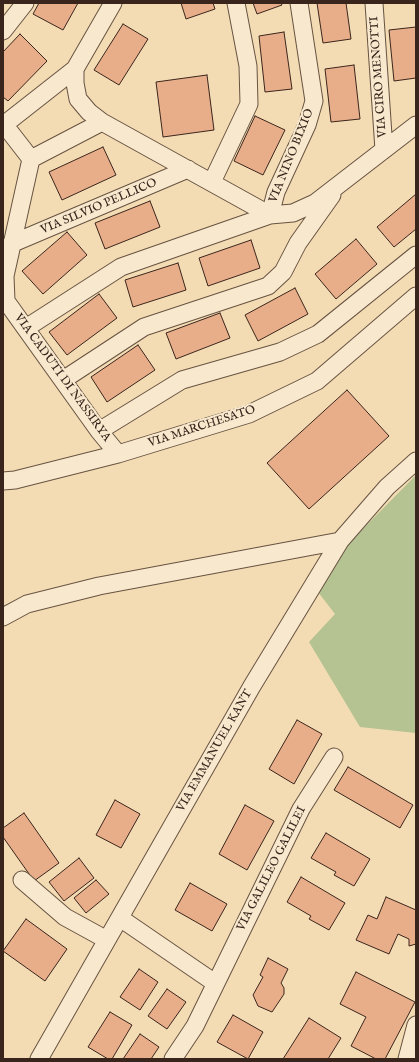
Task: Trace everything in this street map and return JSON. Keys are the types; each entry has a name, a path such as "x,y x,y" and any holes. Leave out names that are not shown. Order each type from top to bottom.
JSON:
{"street":[{"path":"3,31 24,3"},
{"path":"102,122 31,159 4,123 75,69 112,3"},
{"path":"212,182 249,104 248,66 236,3"},
{"name":"VIA NINO BIXIO","path":"270,215 276,192 307,125 314,101 298,3"},
{"name":"VIA CIRO MENOTTI","path":"374,3 384,150"},
{"path":"75,69 75,83 78,99 89,112 102,122 270,215"},
{"path":"26,328 121,267 270,215 294,213 315,203 416,125"},
{"name":"VIA CADUTI DI NASSIRYA","path":"31,159 5,276 6,301 99,431 118,454"},
{"name":"VIA SILVIO PELLICO","path":"11,244 188,169"},
{"path":"63,380 144,327 268,286 283,272 298,243 339,185"},
{"path":"99,431 182,380 280,352 318,334 416,255"},
{"name":"VIA MARCHESATO","path":"3,481 15,480 118,454 249,414 317,382 416,296"},
{"name":"VIA EMMANUEL KANT","path":"39,1059 252,686 340,541 387,487 416,461"},
{"path":"3,617 27,604 99,586 340,541"},
{"name":"VIA GALILEO GALILEI","path":"173,1059 195,1026 301,809 334,757"},
{"path":"22,880 64,917 107,940"},
{"path":"120,918 215,983"},
{"path":"407,1059 416,1025"}],"green space":[{"path":"416,475 416,733 360,727 309,642 335,614 318,592 349,543"}],"building":[{"path":"39,3 78,3 63,30 33,14"},
{"path":"181,3 213,3 215,9 186,19"},
{"path":"253,3 281,3 282,5 257,14"},
{"path":"317,3 346,3 351,39 323,43"},
{"path":"123,24 148,39 119,85 94,70"},
{"path":"416,27 416,78 394,81 389,30"},
{"path":"284,32 292,89 265,92 259,36"},
{"path":"20,34 47,61 8,101 3,97 3,52"},
{"path":"354,65 360,119 331,122 325,69"},
{"path":"207,75 214,130 163,137 156,82"},
{"path":"255,116 285,130 263,175 234,161"},
{"path":"103,147 116,175 62,200 49,172"},
{"path":"416,194 416,229 394,247 377,227"},
{"path":"150,201 160,227 105,249 95,223"},
{"path":"67,232 87,255 43,294 22,271"},
{"path":"356,239 377,264 336,299 315,274"},
{"path":"251,240 260,268 208,286 199,258"},
{"path":"178,263 186,290 133,307 125,280"},
{"path":"295,288 308,314 258,341 245,315"},
{"path":"99,294 117,318 67,355 49,332"},
{"path":"220,313 230,338 176,359 166,333"},
{"path":"138,345 155,370 107,402 91,377"},
{"path":"347,390 389,436 309,509 267,463"},
{"path":"297,720 322,734 294,784 269,769"},
{"path":"348,767 413,805 400,828 334,790"},
{"path":"115,800 140,814 121,848 96,835"},
{"path":"245,805 274,821 247,870 219,854"},
{"path":"24,813 59,863 34,881 3,837 3,828"},
{"path":"326,833 370,859 354,886 334,875 336,872 311,858"},
{"path":"79,858 94,878 64,901 49,882"},
{"path":"301,877 345,903 329,930 309,919 311,916 287,902"},
{"path":"96,880 109,894 86,913 74,898"},
{"path":"190,883 227,904 212,931 175,910"},
{"path":"386,897 416,910 416,944 409,946 409,939 398,934 389,954 356,940 368,915 377,919"},
{"path":"26,919 67,949 45,981 3,951"},
{"path":"268,958 288,969 281,983 284,988 284,994 272,1012 258,1006 253,995 263,977 260,975"},
{"path":"139,969 158,982 140,1010 120,997"},
{"path":"356,972 415,1002 385,1059 376,1059 351,1046 366,1017 340,1004"},
{"path":"167,989 186,1002 167,1029 148,1016"},
{"path":"110,1012 132,1025 112,1059 108,1059 88,1047"},
{"path":"233,1015 263,1032 248,1059 217,1042"},
{"path":"309,1018 341,1038 328,1059 283,1059"},
{"path":"140,1034 159,1047 151,1059 123,1059"}]}
